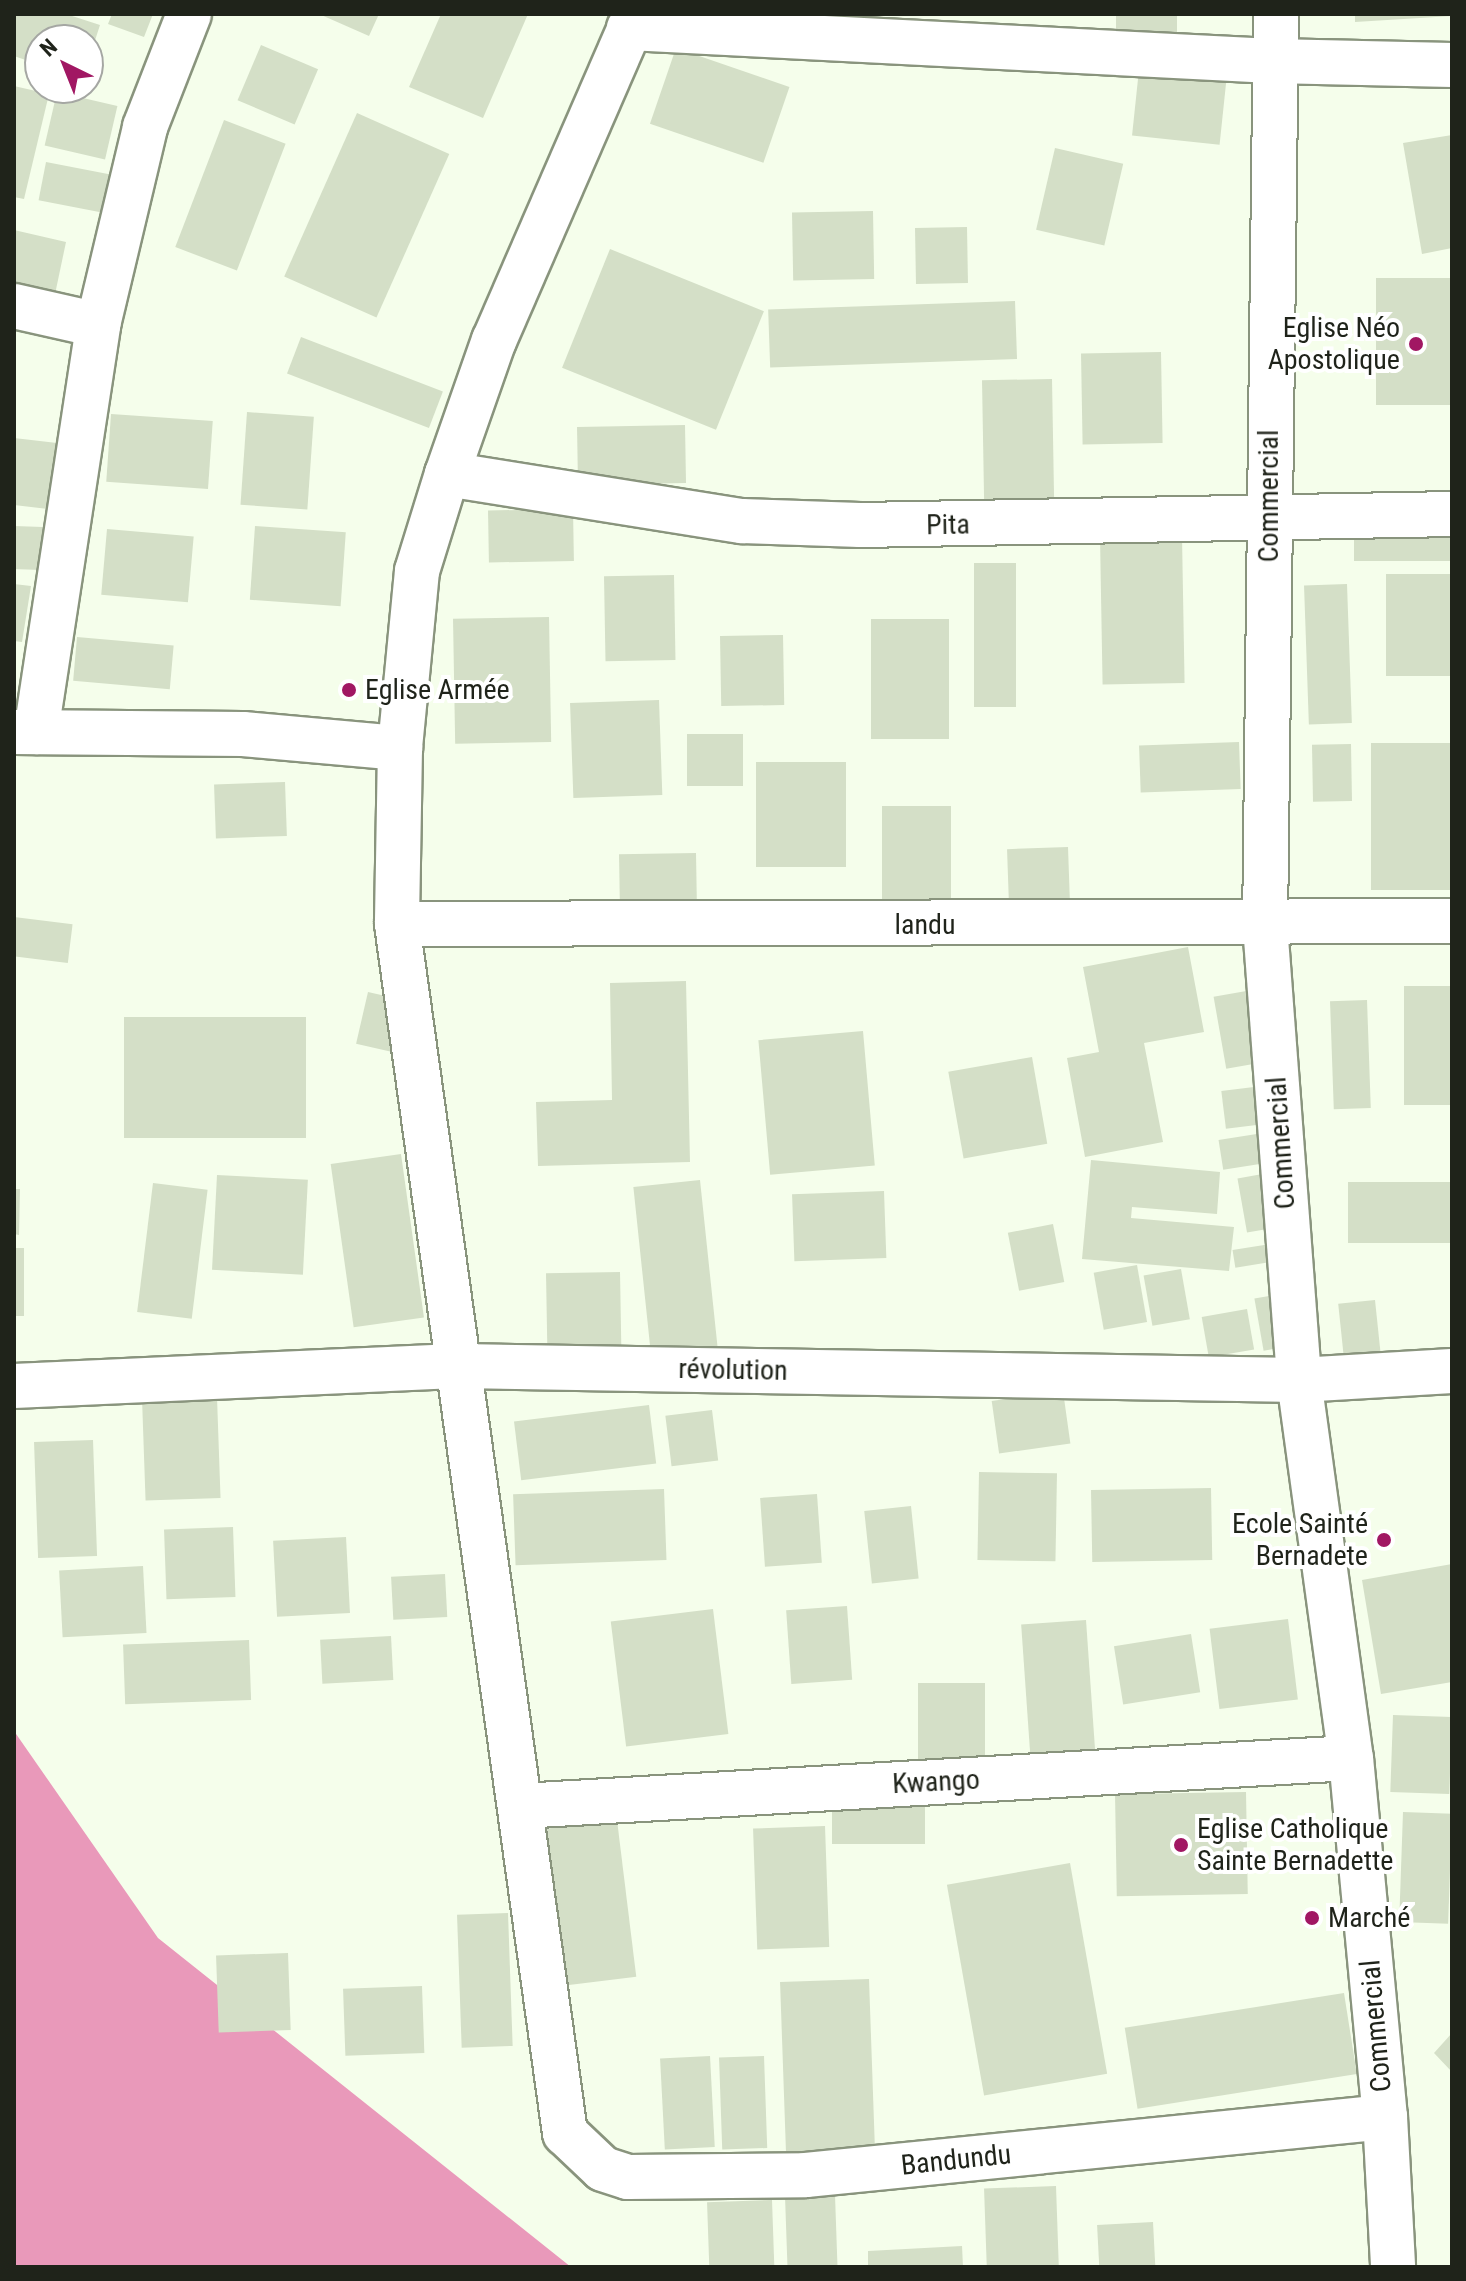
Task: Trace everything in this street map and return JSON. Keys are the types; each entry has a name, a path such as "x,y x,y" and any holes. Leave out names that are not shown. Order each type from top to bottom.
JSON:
{"street":[{"path":"189,14 145,127 98,325 25,732 243,734 400,748"},
{"name":"Commercial","path":"1276,14 1272,61 1265,925 1299,1380 1351,1758 1385,2117 1393,2267"},
{"path":"521,1806 397,924 400,748 417,571 447,474 494,340 633,21 1272,61 1452,65"},
{"path":"14,306 98,325"},
{"name":"Pita","path":"447,474 742,521 876,525 1269,521 1452,514"},
{"name":"landu","path":"397,924 1265,925 1452,921"},
{"name":"révolution","path":"14,1386 461,1366 1299,1380 1452,1371"},
{"name":"Kwango","path":"521,1806 1351,1758"},
{"name":"Bandundu","path":"521,1806 558,2110 565,2133 587,2157 628,2177 806,2175 1385,2117"}],"shaded area":[{"path":"14,1731 158,1938 571,2267 14,2267"}],"building":[{"path":"14,14 66,14 97,24 24,24 24,59 14,56"},
{"path":"112,14 153,14 144,37 108,24"},
{"path":"319,14 379,14 369,36"},
{"path":"441,14 528,14 483,118 409,87"},
{"path":"1116,14 1177,14 1177,33 1116,33"},
{"path":"1355,14 1452,14 1452,16 1355,22"},
{"path":"261,45 318,69 295,124 238,100"},
{"path":"676,48 789,87 763,163 650,124"},
{"path":"1140,60 1228,69 1220,145 1132,136"},
{"path":"14,86 24,88 24,104 47,104 24,199 14,197"},
{"path":"104,103 117,106 105,160 45,146 54,104"},
{"path":"357,113 449,154 376,318 284,277"},
{"path":"224,120 286,144 237,271 175,247"},
{"path":"1452,135 1452,248 1422,254 1403,143"},
{"path":"1055,148 1123,164 1104,246 1036,230"},
{"path":"46,162 120,176 112,215 39,200"},
{"path":"873,211 874,279 793,280 792,212"},
{"path":"967,227 968,283 916,284 915,228"},
{"path":"14,230 66,242 54,299 14,291"},
{"path":"610,249 764,311 716,430 562,368"},
{"name":"Eglise Néo Apostolique","path":"1376,278 1452,278 1452,405 1376,405"},
{"path":"1015,301 1017,359 770,368 768,310"},
{"path":"301,337 443,391 429,428 287,373"},
{"path":"1161,352 1163,443 1083,444 1081,353"},
{"path":"1052,379 1054,503 984,504 982,380"},
{"path":"247,412 314,417 307,509 241,505"},
{"path":"111,414 213,421 208,489 106,482"},
{"path":"685,425 686,483 578,485 577,427"},
{"path":"14,438 57,443 48,509 14,505"},
{"path":"573,509 574,561 489,562 488,510"},
{"path":"1354,519 1452,519 1452,561 1354,561"},
{"path":"14,526 50,527 48,570 14,569"},
{"path":"255,526 346,532 341,606 250,600"},
{"path":"107,529 194,537 188,602 101,595"},
{"path":"1182,536 1185,683 1103,684 1100,537"},
{"path":"974,563 1016,563 1016,707 974,707"},
{"path":"1386,574 1452,574 1452,676 1386,676"},
{"path":"674,575 675,660 605,661 604,576"},
{"path":"14,584 31,586 22,642 14,641"},
{"path":"1347,584 1352,723 1309,724 1304,586"},
{"path":"549,617 551,742 455,744 453,619"},
{"path":"871,619 949,619 949,739 871,739"},
{"path":"783,635 784,705 721,706 720,636"},
{"path":"77,637 174,645 170,689 73,681"},
{"path":"659,700 662,795 573,798 570,703"},
{"path":"687,734 743,734 743,786 687,786"},
{"path":"1239,742 1241,789 1141,792 1139,745"},
{"path":"1371,743 1452,743 1452,890 1371,890"},
{"path":"1351,744 1352,801 1313,802 1312,745"},
{"path":"756,762 846,762 846,867 756,867"},
{"path":"285,782 287,836 216,838 214,784"},
{"path":"882,806 951,806 951,902 882,902"},
{"path":"1068,847 1070,913 1009,915 1007,849"},
{"path":"696,853 697,911 620,912 619,854"},
{"path":"14,917 73,924 68,963 14,956"},
{"path":"1188,947 1204,1032 1144,1043 1163,1142 1085,1157 1067,1058 1099,1052 1083,967"},
{"path":"686,981 690,1162 538,1166 536,1102 612,1100 610,983"},
{"path":"1404,986 1452,986 1452,1105 1404,1105"},
{"path":"1252,990 1265,1062 1226,1069 1214,997"},
{"path":"368,992 402,1000 390,1052 356,1044"},
{"path":"1367,1000 1371,1108 1334,1109 1330,1001"},
{"path":"124,1017 306,1017 306,1138 124,1138"},
{"path":"863,1031 875,1165 770,1175 758,1040"},
{"path":"1032,1057 1047,1144 964,1158 948,1072"},
{"path":"1262,1086 1267,1124 1226,1129 1221,1091"},
{"path":"1263,1133 1268,1163 1223,1170 1219,1140"},
{"path":"401,1154 424,1317 354,1327 331,1164"},
{"path":"1091,1160 1220,1172 1217,1214 1132,1207 1131,1218 1234,1227 1229,1271 1082,1259"},
{"path":"1268,1173 1278,1227 1247,1233 1237,1178"},
{"path":"217,1175 308,1180 303,1275 212,1270"},
{"path":"700,1180 717,1346 651,1353 633,1187"},
{"path":"1348,1182 1452,1182 1452,1243 1348,1243"},
{"path":"153,1183 208,1190 192,1319 137,1312"},
{"path":"14,1189 20,1189 19,1235 14,1234"},
{"path":"884,1191 886,1258 794,1261 792,1194"},
{"path":"1053,1224 1064,1282 1019,1291 1008,1233"},
{"path":"1276,1243 1279,1261 1235,1268 1233,1250"},
{"path":"14,1248 24,1248 24,1316 14,1316"},
{"path":"1137,1265 1147,1322 1104,1330 1094,1273"},
{"path":"1181,1269 1190,1319 1152,1326 1144,1276"},
{"path":"620,1272 621,1348 547,1349 546,1273"},
{"path":"1280,1294 1289,1346 1264,1351 1254,1299"},
{"path":"1375,1300 1381,1360 1344,1364 1338,1304"},
{"path":"1247,1309 1254,1349 1209,1357 1202,1317"},
{"path":"1063,1391 1070,1443 999,1454 992,1401"},
{"path":"217,1397 221,1498 146,1501 142,1400"},
{"path":"649,1405 656,1464 521,1480 514,1422"},
{"path":"712,1410 718,1461 672,1466 665,1416"},
{"path":"93,1440 97,1556 38,1558 34,1442"},
{"path":"979,1472 1057,1473 1055,1561 977,1560"},
{"path":"1211,1488 1212,1560 1092,1562 1091,1490"},
{"path":"664,1489 666,1560 516,1565 513,1494"},
{"path":"817,1494 822,1563 765,1567 760,1498"},
{"path":"911,1506 919,1579 872,1584 864,1511"},
{"path":"233,1527 235,1597 166,1599 164,1529"},
{"path":"346,1537 350,1613 277,1617 273,1541"},
{"path":"1452,1564 1452,1682 1381,1694 1362,1580"},
{"path":"143,1566 147,1633 63,1637 59,1570"},
{"path":"445,1574 447,1617 393,1620 391,1577"},
{"path":"847,1606 852,1680 791,1684 786,1610"},
{"path":"713,1609 728,1734 626,1747 611,1622"},
{"path":"1288,1619 1298,1699 1219,1709 1210,1629"},
{"path":"1086,1620 1096,1764 1031,1768 1021,1625"},
{"path":"1191,1634 1200,1692 1123,1704 1114,1646"},
{"path":"391,1636 393,1680 322,1684 320,1640"},
{"path":"249,1640 251,1700 125,1704 123,1644"},
{"path":"918,1683 985,1683 985,1766 918,1766"},
{"path":"1393,1715 1452,1717 1449,1794 1390,1792"},
{"name":"Eglise Catholique Sainte Bernadette","path":"1246,1792 1248,1894 1117,1896 1115,1794"},
{"path":"832,1798 925,1798 925,1844 832,1844"},
{"path":"1403,1812 1452,1814 1448,1924 1399,1922"},
{"path":"617,1820 636,1977 563,1986 544,1829"},
{"path":"825,1826 829,1947 757,1949 753,1829"},
{"path":"1070,1863 1107,2074 984,2095 947,1885"},
{"path":"508,1913 513,2046 462,2048 457,1915"},
{"path":"288,1953 291,2030 219,2032 216,1956"},
{"path":"869,1979 875,2158 786,2161 780,1982"},
{"path":"422,1986 424,2053 345,2056 343,1989"},
{"path":"1344,1993 1357,2074 1138,2109 1125,2028"},
{"path":"1452,2033 1452,2072 1434,2053"},
{"path":"710,2056 715,2147 665,2149 660,2059"},
{"path":"764,2056 767,2148 722,2150 719,2058"},
{"path":"1056,2186 1059,2267 987,2267 984,2189"},
{"path":"835,2195 838,2267 787,2267 785,2197"},
{"path":"772,2200 774,2267 709,2267 707,2202"},
{"path":"1153,2222 1155,2267 1099,2267 1097,2225"},
{"path":"962,2246 963,2267 868,2267 868,2251"}],"place":[{"name":"Eglise Néo Apostolique","path":"1416,344"},
{"name":"Eglise Armée","path":"349,690"},
{"name":"Ecole Sainté Bernadete","path":"1384,1540"},
{"name":"Eglise Catholique Sainte Bernadette","path":"1181,1845"},
{"name":"Marché","path":"1312,1918"}]}
